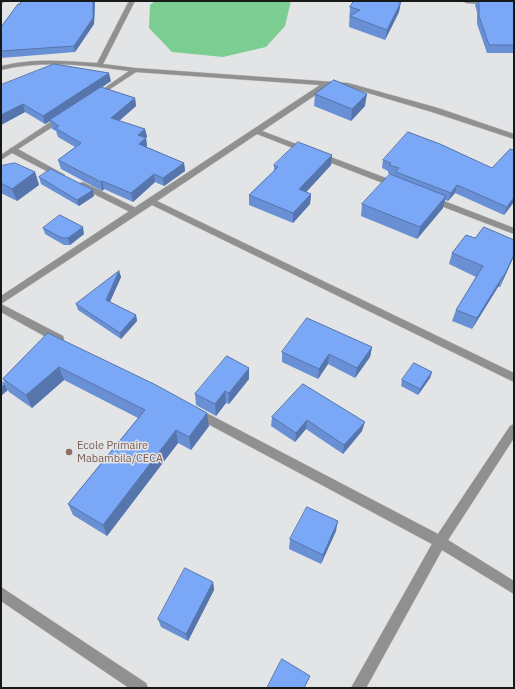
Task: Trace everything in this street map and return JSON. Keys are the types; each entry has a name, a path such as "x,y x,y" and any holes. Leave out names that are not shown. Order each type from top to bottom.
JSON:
{"street":[{"path":"99,65 132,1"},
{"path":"466,1 514,5"},
{"path":"1,68 22,63 52,62 99,65 135,70 348,85 435,110 514,137"},
{"path":"90,100 135,70"},
{"path":"1,300 328,83"},
{"path":"1,158 71,112"},
{"path":"256,131 403,188"},
{"path":"13,150 135,212"},
{"path":"425,197 514,231"},
{"path":"151,201 514,378"},
{"path":"1,308 71,345"},
{"path":"189,408 440,542 514,588"},
{"path":"358,688 440,542 514,429"},
{"path":"1,593 140,688"}],"green space":[{"path":"155,1 291,1 285,26 266,47 223,57 172,52 149,28 150,5"}],"building":[{"path":"21,1 93,1 93,18 74,46 1,51 1,27"},
{"path":"354,1 401,2 387,30 350,16 360,10 350,7"},
{"path":"478,1 514,1 514,45 489,45 479,16"},
{"path":"54,64 109,73 43,116 23,104 1,115 1,85"},
{"path":"334,80 367,94 352,109 315,94"},
{"path":"101,87 135,98 111,118 145,129 138,135 146,138 139,144 184,163 163,178 154,174 131,193 102,181 101,182 58,160 81,143 55,128 59,126 50,120"},
{"path":"408,132 440,144 492,168 510,149 514,150 514,197 507,207 457,185 451,193 396,172 399,168 389,165 391,163 383,160"},
{"path":"298,142 332,155 299,189 311,194 293,213 249,195 278,167 274,165"},
{"path":"15,163 35,172 12,189 1,183 1,166"},
{"path":"51,169 93,190 77,200 39,177"},
{"path":"390,174 446,196 420,227 362,204"},
{"path":"60,215 83,227 68,238 62,238 43,228"},
{"path":"484,227 514,240 514,255 504,276 477,318 456,310 483,266 452,253 466,235 475,238"},
{"path":"119,271 106,300 136,315 120,333 76,304"},
{"path":"307,318 372,347 357,368 329,354 319,369 282,352"},
{"path":"48,333 156,385 207,413 189,437 176,430 103,525 68,504 145,410 59,367 26,395 3,379"},
{"path":"227,356 249,368 229,393 225,391 215,404 195,394"},
{"path":"414,363 432,372 420,389 402,380"},
{"path":"1,381 5,384 1,388"},
{"path":"303,384 365,422 344,445 307,420 296,433 272,417"},
{"path":"307,507 338,521 323,555 290,539"},
{"path":"185,568 213,582 186,634 158,619"},
{"path":"282,659 310,676 304,688 267,688"}],"place":[{"name":"Ecole Primaire Mabambila/CECA","path":"69,452"}]}
